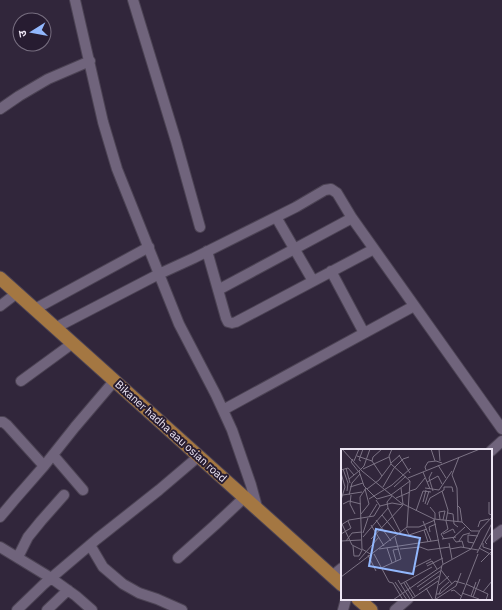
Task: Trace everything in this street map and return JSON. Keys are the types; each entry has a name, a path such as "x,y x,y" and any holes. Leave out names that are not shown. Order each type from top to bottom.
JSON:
{"main road":[{"name":"Bikaner hadha aau osian road","path":"0,278 257,507 337,572 341,582"},
{"path":"359,600 371,610"}],"street":[{"path":"75,0 103,122 117,169 179,324 216,395 232,430 257,507"},
{"path":"133,0 176,141 200,228"},
{"path":"0,109 48,79 90,61"},
{"path":"55,328 159,274 276,217 325,190 331,189 337,193 352,218 502,429"},
{"path":"276,217 313,281"},
{"path":"218,290 352,218"},
{"path":"35,309 148,247"},
{"path":"207,251 226,318 228,322 232,323 374,249"},
{"path":"332,271 364,333"},
{"path":"0,306 17,293"},
{"path":"223,410 414,306"},
{"path":"21,381 72,343"},
{"path":"0,517 53,456 75,427 115,380"},
{"path":"0,422 7,425 44,466"},
{"path":"492,451 502,441"},
{"path":"53,456 84,490"},
{"path":"17,610 51,578 199,456"},
{"path":"18,557 28,537 64,495"},
{"path":"178,558 245,496"},
{"path":"492,537 502,530"},
{"path":"90,546 103,567 123,584 139,593 182,610"},
{"path":"0,547 51,578 92,610"},
{"path":"47,610 68,590"},
{"path":"343,610 346,600"},
{"path":"395,610 407,600"}]}
